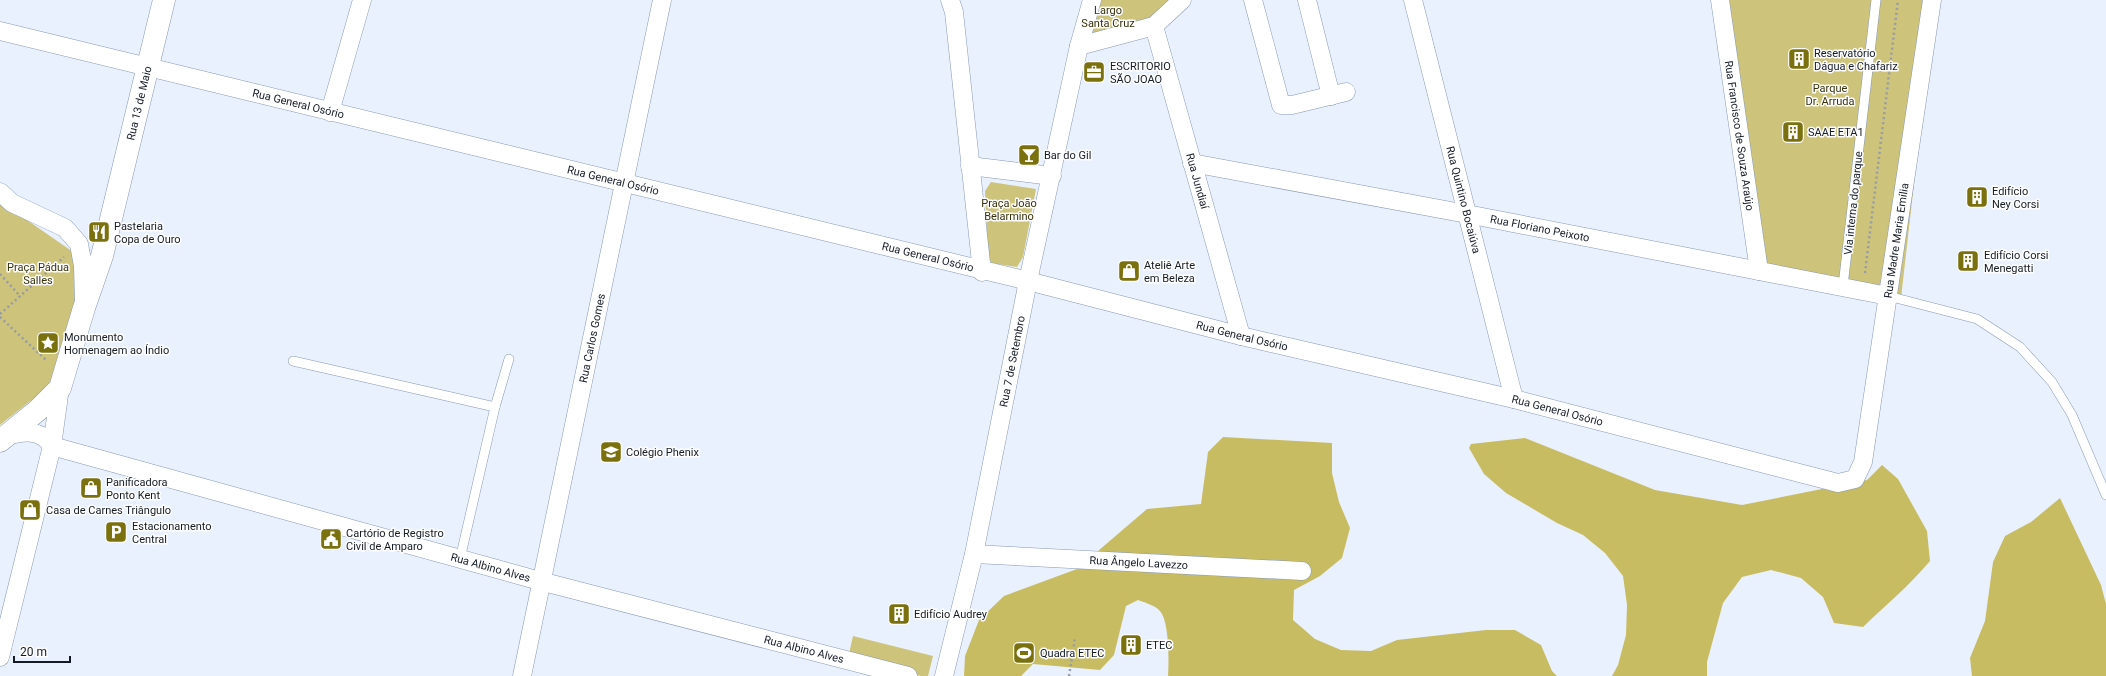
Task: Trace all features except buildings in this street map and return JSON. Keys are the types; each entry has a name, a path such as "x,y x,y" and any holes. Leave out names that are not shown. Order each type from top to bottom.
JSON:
{"street":[{"name":"Rua 13 de Maio","path":"84,308 102,256 164,0"},
{"path":"330,112 362,0"},
{"name":"Rua Carlos Gomes","path":"522,676 540,581 662,0"},
{"path":"950,0 954,12 982,272"},
{"path":"1079,46 1092,0"},
{"path":"1079,46 1154,26 1182,0"},
{"path":"1253,0 1282,105 1292,105 1338,94 1307,0"},
{"name":"Rua Quintino Bocaiúva","path":"1413,0 1514,399"},
{"name":"Rua Francisco de Souza Araújo","path":"1720,0 1759,271"},
{"name":"Rua Madre Maria Emília","path":"1855,479 1863,462 1932,0"},
{"name":"Rua Jundiaí","path":"1154,26 1241,336"},
{"name":"Rua General Osório","path":"0,31 149,66 330,112 982,272 1028,281 1241,336 1514,399 1838,483 1855,479"},
{"name":"Rua 7 de Setembro","path":"944,676 974,554 1028,281 1079,46"},
{"name":"Rua Floriano Peixoto","path":"1192,163 1467,214 1843,286 1888,296"},
{"path":"970,166 1052,176"},
{"path":"0,192 12,203 65,228 79,244 83,266 84,308 62,382 52,446 0,656"},
{"path":"3,439 37,411 62,382"},
{"path":"3,439 27,431 35,433 48,440 52,446"},
{"name":"Rua Albino Alves","path":"52,446 540,581 908,676"},
{"name":"Rua Ângelo Lavezzo","path":"974,554 1302,571"}],"lane":[{"name":"Via interna do parque","path":"1843,286 1876,0"},
{"path":"1888,296 1977,319 2020,347 2052,382 2072,415 2106,495"},
{"path":"460,559 495,407 509,359"},
{"path":"293,361 495,407"}],"path":[{"path":"1863,291 1898,0"},
{"path":"0,314 79,244"},
{"path":"0,274 20,296"},
{"path":"0,317 62,382"},
{"path":"1069,676 1075,638"}],"green space":[{"name":"Largo Santa Cruz","path":"1094,0 1176,0 1154,26 1082,38"},
{"name":"Parque Dr. Arruda","path":"1722,0 1935,0 1901,298 1760,270"},
{"name":"Praça João Belarmino","path":"991,182 1036,189 1023,257 1017,267 991,263 988,253 985,191"},
{"name":"Praça Pádua Salles","path":"0,199 8,207 76,254 76,305 53,383 0,425"},
{"path":"853,636 933,656 928,676 921,676 848,658"}],"shaded area":[{"path":"1223,437 1332,443 1332,473 1339,502 1350,528 1342,558 1320,576 1294,590 1293,620 1315,639 1341,650 1371,651 1397,640 1486,630 1515,630 1541,645 1552,671 1557,676 1168,676 1168,644 1166,627 1162,614 1152,605 1138,600 1126,606 1114,655 1100,670 1033,664 1021,676 964,676 965,656 979,620 1004,596 1077,569 1147,509 1201,504 1208,452"},
{"path":"1525,438 1655,490 1742,505 1867,480 1882,465 1898,479 1927,531 1930,561 1906,587 1863,627 1834,623 1823,597 1801,578 1771,570 1742,577 1723,603 1707,662 1707,676 1612,676 1618,665 1626,635 1627,605 1623,576 1605,553 1583,535 1557,523 1506,493 1484,474 1469,448 1471,444"},
{"path":"2060,498 2101,585 2106,604 2106,676 1972,676 1970,658 1985,621 1993,562 2005,536 2031,522"}],"place":[{"name":"Reservatório Dágua e Chafariz","path":"1799,59"},
{"name":"ESCRITORIO SÃO JOAO","path":"1094,72"},
{"name":"SAAE ETA1","path":"1793,132"},
{"name":"Bar do Gil","path":"1029,155"},
{"name":"Edifício Ney Corsi","path":"1977,197"},
{"name":"Pastelaria Copa de Ouro","path":"99,232"},
{"name":"Edifício Corsi Menegatti","path":"1968,261"},
{"name":"Ateliê Arte em Beleza","path":"1129,271"},
{"name":"Monumento Homenagem ao Índio","path":"48,343"},
{"name":"Colégio Phenix","path":"611,452"},
{"name":"Panificadora Ponto Kent","path":"91,488"},
{"name":"Casa de Carnes Triângulo","path":"30,510"},
{"name":"Estacionamento Central","path":"116,532"},
{"name":"Cartório de Registro Civil de Amparo","path":"331,539"},
{"name":"Edifício Audrey","path":"899,614"},
{"name":"ETEC","path":"1131,645"},
{"name":"Quadra ETEC","path":"1024,653"}]}
